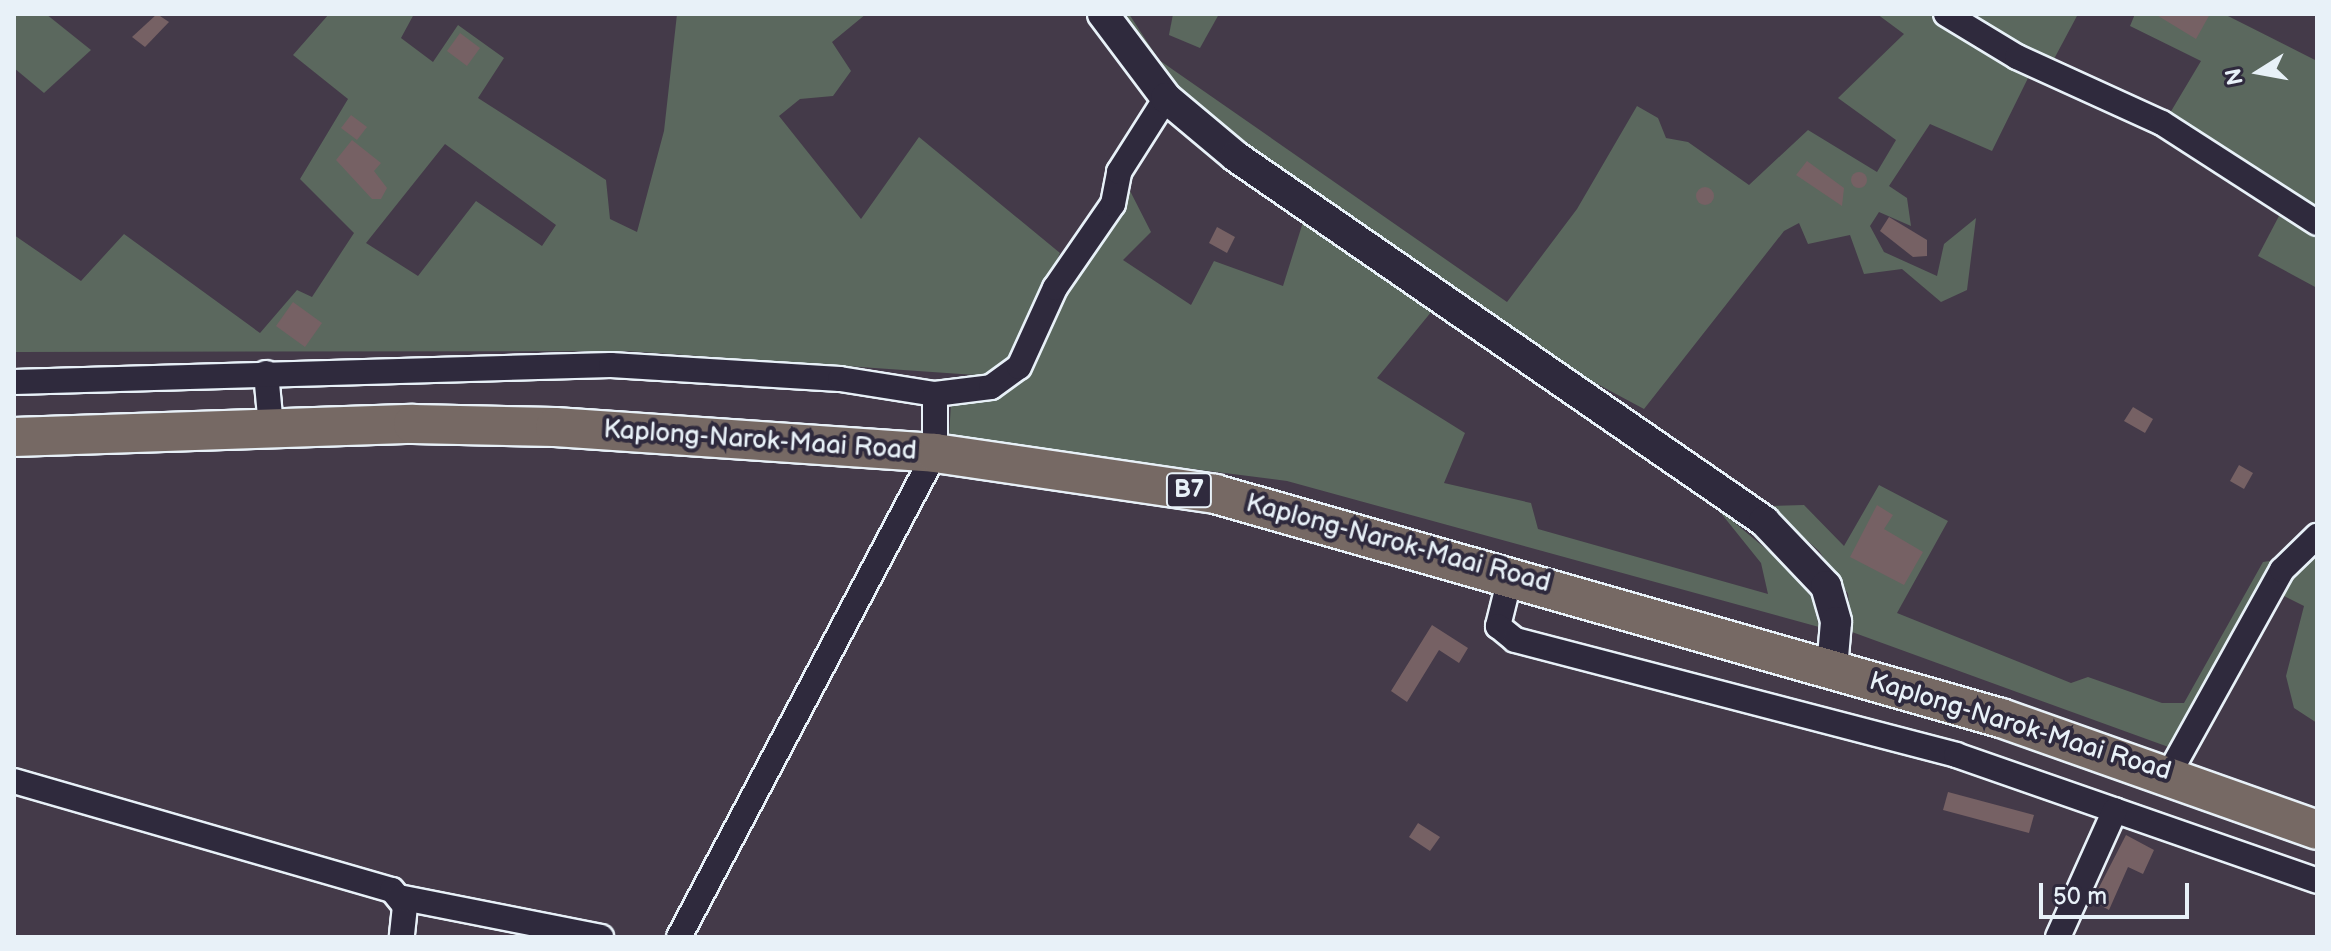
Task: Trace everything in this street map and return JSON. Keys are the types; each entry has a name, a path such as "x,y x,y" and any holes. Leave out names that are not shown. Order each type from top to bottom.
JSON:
{"highway":[{"name":"Kaplong-Narok-Maai Road","path":"14,437 271,427 555,427 935,453 1215,494 1511,574 2170,772 2317,830"}],"street":[{"path":"1103,14 1166,98 1235,156 1764,521 1826,586 1836,622 1832,669"},
{"path":"1946,14 2017,57 2162,123 2317,223"},
{"path":"14,382 611,365 826,377 935,394 991,387 1019,367 1055,288 1113,204 1119,172 1166,98"},
{"path":"266,373 271,427"},
{"path":"679,937 935,453 935,394"},
{"path":"2170,772 2282,570 2317,536"},
{"path":"1511,574 1498,626 1515,640 1956,755 2317,881"},
{"path":"14,781 399,897 601,937"},
{"path":"2058,937 2115,810"},
{"path":"399,897 402,937"}],"green space":[{"path":"14,14 46,14 91,50 44,93 14,68"},
{"path":"329,14 414,14 401,38 433,62 458,25 504,58 478,98 606,180 610,219 637,232 664,131 677,14 866,14 832,42 851,71 833,96 800,99 779,116 861,219 919,137 1060,253 1014,361 990,376 627,351 14,352 14,235 81,281 124,234 260,333 297,290 312,297 354,233 300,179 348,99 293,55","holes":["445,144 556,225 542,246 476,201 418,276 366,243"]},
{"path":"1111,14 1129,14 1159,60 1507,302 1577,209 1637,106 1658,118 1666,138 1688,142 1749,185 1808,130 1877,172 1896,140 1838,98 1904,34 1877,14 1934,14 2031,72 1992,151 1930,124 1889,186 1907,198 1911,226 1879,212 1870,226 1884,252 1937,276 1944,244 1976,218 1967,290 1941,302 1902,269 1864,274 1850,235 1808,244 1799,223 1784,231 1644,409 1588,379 1169,90"},
{"path":"1173,14 1219,14 1200,48 1169,35"},
{"path":"1959,14 2078,14 2054,59"},
{"path":"2135,14 2224,14 2317,61 2317,208 2170,113 2201,61 2130,26"},
{"path":"1127,185 1151,232 1123,260 1191,305 1214,261 1283,286 1303,222 1432,311 1377,378 1465,433 1444,483 1531,503 1538,529 1768,594 1761,563 1716,507 1791,570 1812,598 1819,627 1287,481 949,438 951,402 995,397 1031,372 1074,279 1116,225"},
{"path":"2279,216 2317,237 2317,288 2258,256"},
{"path":"1879,485 1948,521 1897,613 2071,683 2088,677 2162,703 2184,703 2263,562 2282,559 2174,749 1852,632 1848,594 1819,551 1768,506 1804,505 1844,546"},
{"path":"2317,547 2317,723 2294,708 2286,676 2304,606 2280,594 2302,557"}],"building":[{"path":"157,14 169,22 145,47 132,37"},
{"path":"2155,14 2210,14 2196,39"},
{"path":"460,33 480,48 467,66 447,51"},
{"path":"351,115 367,127 357,140 341,128"},
{"path":"352,140 381,163 374,171 387,188 381,199 372,199 336,160"},
{"path":"1807,161 1844,188 1842,206 1796,175"},
{"path":"1859,172 1865,174 1865,186 1859,188 1853,186 1851,180 1853,174"},
{"path":"1701,187 1709,187 1714,196 1712,203 1701,205 1696,200 1696,192"},
{"path":"1889,217 1927,240 1927,256 1913,257 1880,231"},
{"path":"1217,227 1235,237 1227,253 1209,243"},
{"path":"293,302 322,323 305,347 276,326"},
{"path":"2133,407 2153,419 2145,433 2124,421"},
{"path":"2239,465 2253,473 2244,489 2230,481"},
{"path":"1877,505 1893,515 1884,529 1923,552 1904,585 1850,557"},
{"path":"1432,625 1468,648 1459,663 1439,650 1407,702 1391,691"},
{"path":"1948,792 2034,815 2029,833 1943,810"},
{"path":"1418,823 1440,837 1430,851 1409,837"},
{"path":"2126,835 2154,850 2143,874 2128,867 2109,910 2092,901"}]}
